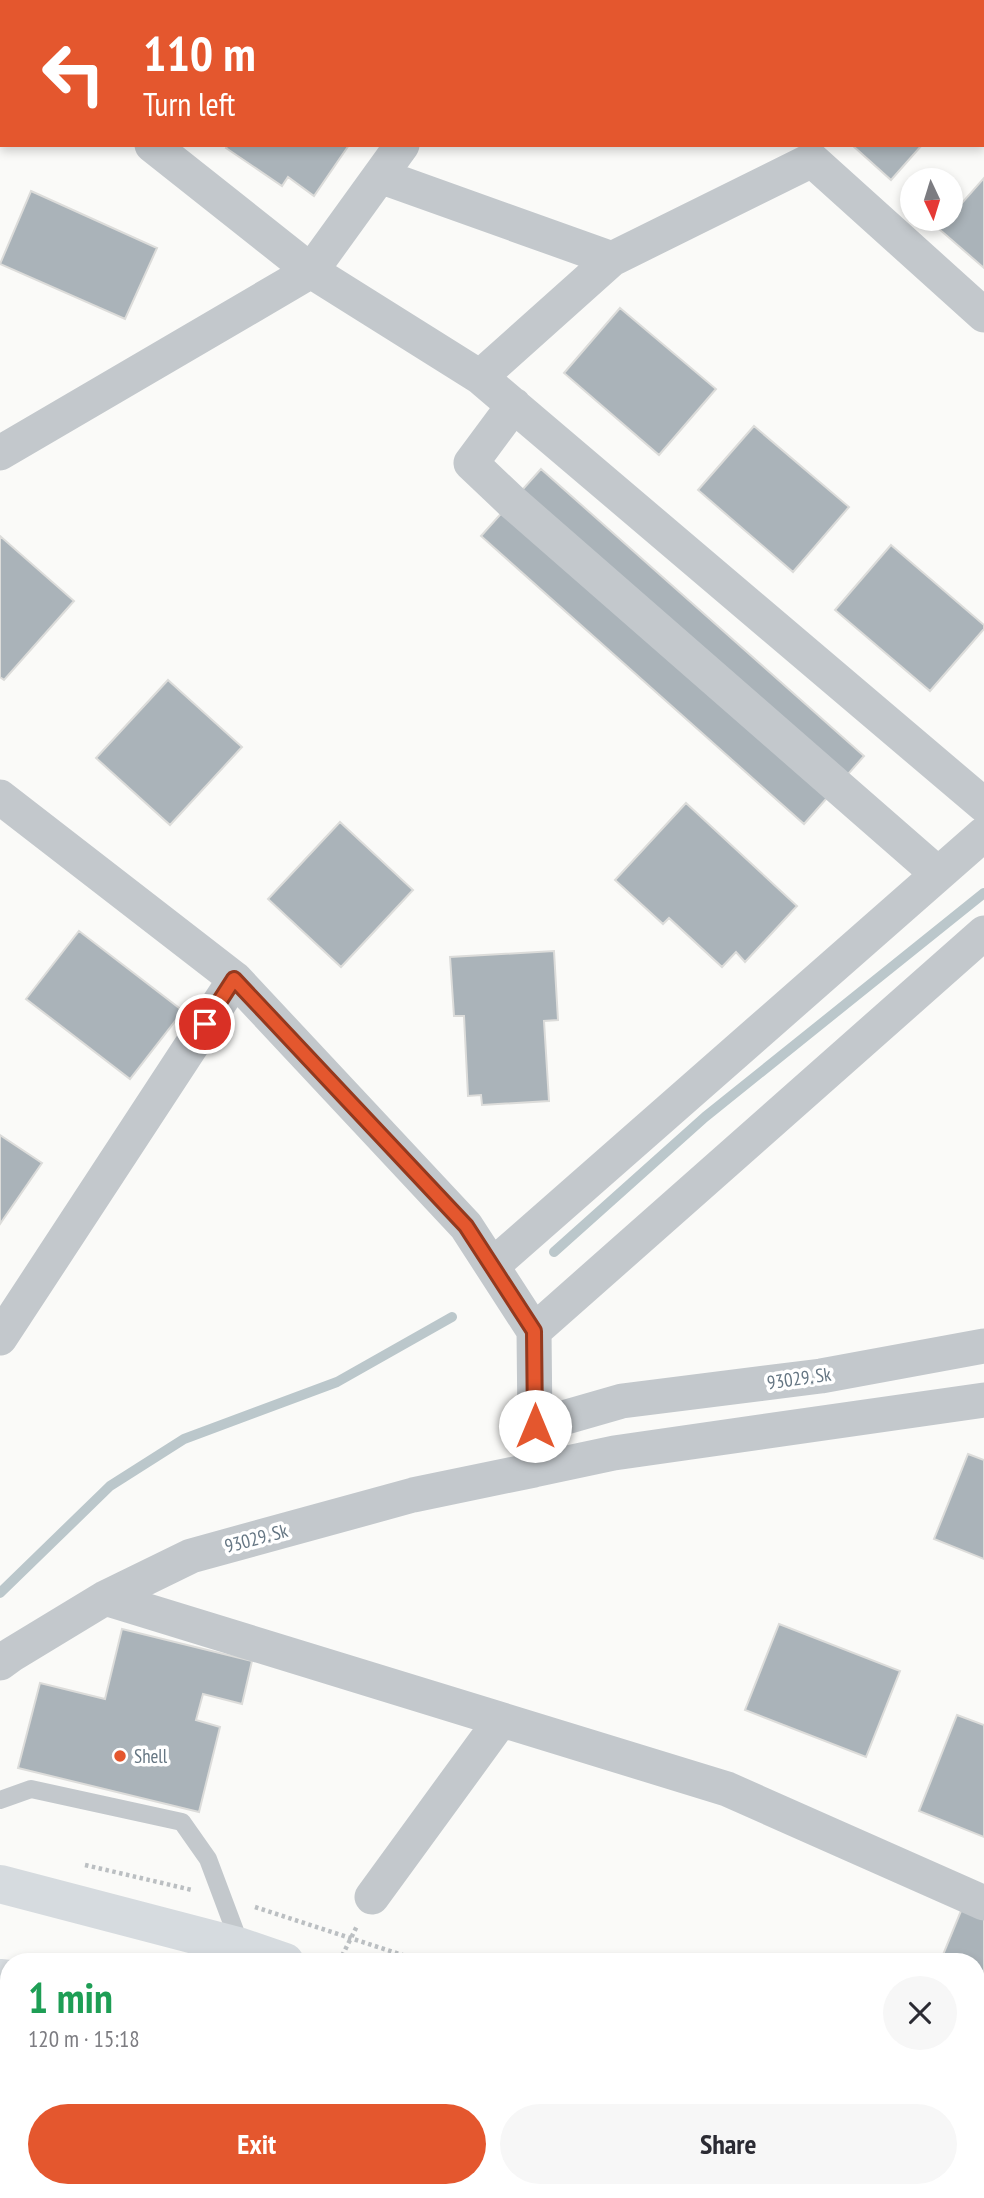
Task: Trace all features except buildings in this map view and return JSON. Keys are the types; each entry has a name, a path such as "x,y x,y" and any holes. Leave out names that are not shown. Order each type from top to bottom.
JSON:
{"main road":[{"path":"0,1884 259,1953"}],"street":[{"path":"155,147 311,271 480,377 984,805"},
{"path":"0,453 311,271 401,147"},
{"path":"480,377 612,259 812,160 984,315"},
{"path":"380,176 612,259"},
{"path":"514,405 471,463 553,538 938,874"},
{"path":"0,797 234,979 466,1226 534,1331 534,1470"},
{"path":"492,1266 984,834"},
{"path":"534,1331 984,933"},
{"path":"0,1338 234,979"},
{"name":"93029. Sk","path":"535,1426 622,1401 821,1376 984,1346"},
{"path":"821,1376 827,1422"},
{"name":"93029. Sk","path":"0,1664 10,1655 105,1598 191,1556 413,1496 614,1453 984,1400"},
{"path":"105,1598 727,1789 984,1903"},
{"path":"372,1897 501,1720"}],"lane":[{"path":"0,1800 31,1789 182,1822 208,1859 241,1947"}],"waterway":[{"path":"554,1252 705,1117 984,893"},
{"path":"0,1593 110,1486 184,1439 337,1382 452,1317"}],"place":[{"name":"Shell","path":"120,1756"}],"route":[{"path":"205,1024 234,979 466,1226 534,1331 535,1426"}]}
